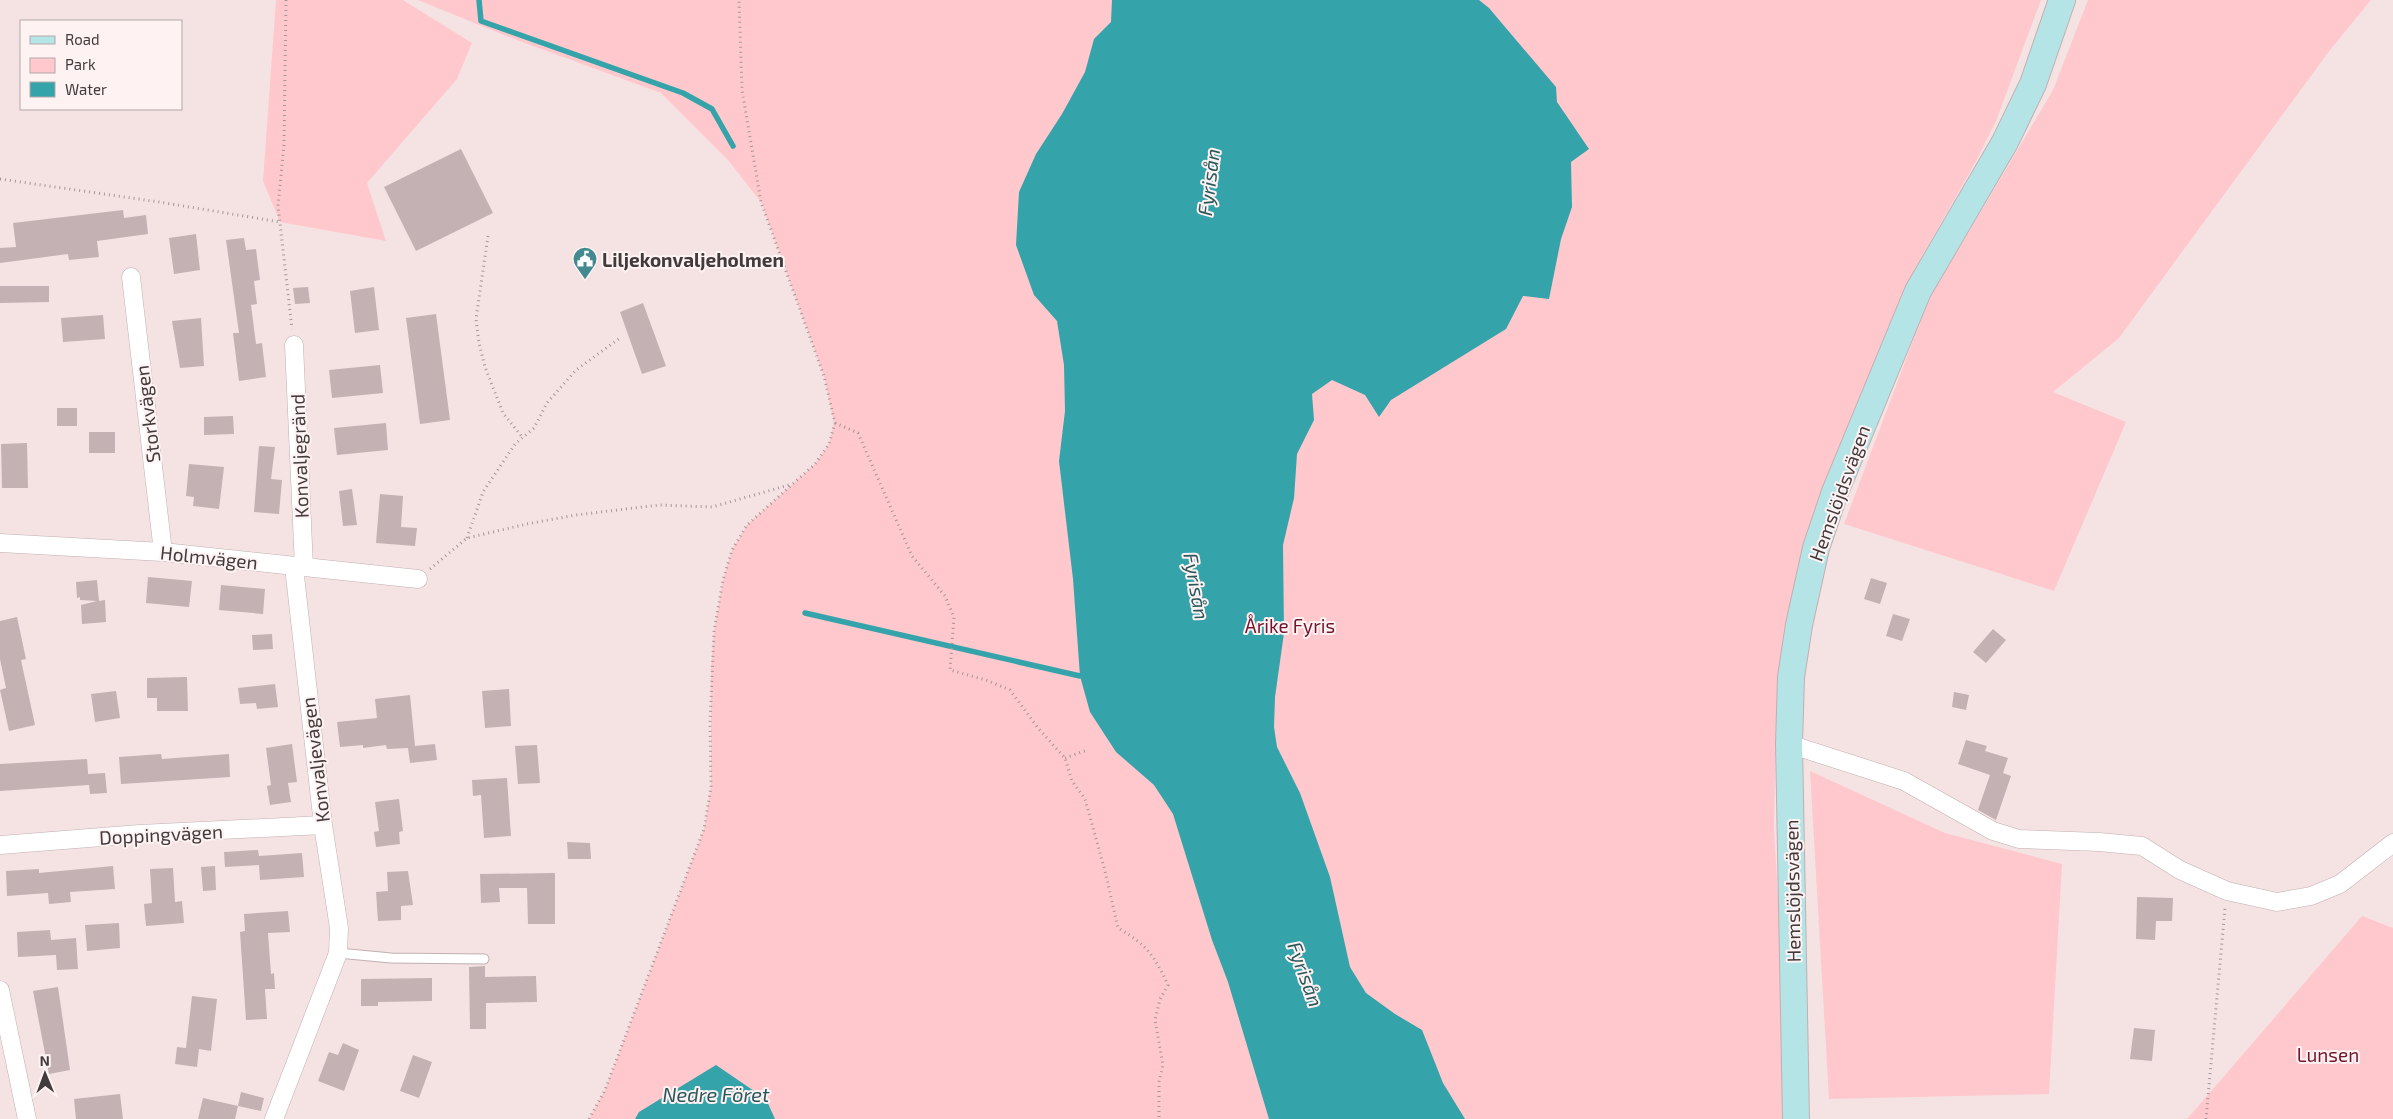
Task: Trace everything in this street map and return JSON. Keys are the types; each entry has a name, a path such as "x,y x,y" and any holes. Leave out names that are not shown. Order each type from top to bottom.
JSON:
{"street":[{"name":"Hemslöjdsvägen","path":"1796,1119 1789,744 1791,677 1799,624 1816,548 1835,492 1918,291 2005,142 2033,84 2062,0"},
{"name":"Storkvägen","path":"131,277 163,552"},
{"name":"Konvaljegränd","path":"294,345 299,567"},
{"name":"Holmvägen","path":"0,543 163,552 418,579"},
{"name":"Konvaljevägen","path":"274,1119 338,953 339,928 323,825 299,567"},
{"path":"1789,744 1904,781 1993,831 2019,839 2099,842 2142,846 2180,870 2227,891 2277,902 2311,896 2340,884 2393,843"},
{"name":"Doppingvägen","path":"0,845 140,834 323,825"},
{"path":"0,990 27,1119"}],"lane":[{"path":"338,953 391,958 484,959"}],"path":[{"path":"286,0 284,146 278,206 294,345"},
{"path":"589,1119 605,1090 704,829 711,787 710,723 714,632 723,580 732,550 747,525 789,485 815,464 829,444 834,423 824,376 761,202 742,90 739,0"},
{"path":"0,179 280,222"},
{"path":"488,236 476,319 479,343 485,367 497,392 503,412 523,438"},
{"path":"466,538 483,492 515,444 534,428 547,403 576,370 620,338"},
{"path":"834,423 858,433 912,556 945,596 954,617 950,670 986,680 1010,690 1038,728 1065,758 1072,781 1085,800 1105,871 1118,928 1138,940 1156,958 1168,985 1160,999 1154,1020 1163,1065 1159,1082 1159,1119"},
{"path":"418,579 466,538 576,515 659,505 712,507 789,485"},
{"path":"1065,758 1087,750"},
{"path":"2206,1119 2227,891"}],"green space":[{"path":"276,0 403,0 472,43 457,79 367,183 386,241 280,222 263,181"},
{"name":"Årike Fyris","path":"418,0 2041,0 1996,121 1975,163 1914,270 1808,533 1790,602 1776,720 1774,828 1784,1005 1785,1119 589,1119 605,1090 704,829 711,787 711,669 714,631 723,580 732,550 747,525 815,464 829,444 834,423 824,376 761,202 728,160 661,93 514,39"},
{"path":"2088,0 2371,0 2330,50 2119,338 2053,392 2126,422 2054,591 1844,524 1928,301 2053,90"},
{"path":"1810,771 1945,833 2062,864 2049,1094 1829,1099"},
{"name":"Lunsen","path":"2362,916 2393,928 2393,1119 2183,1119 2188,1118"}],"water":[{"name":"Fyrisån","path":"1112,0 1479,0 1489,8 1556,87 1557,102 1589,149 1571,162 1572,207 1561,239 1549,299 1523,296 1506,329 1391,400 1379,417 1365,395 1332,380 1312,394 1314,420 1297,454 1294,498 1283,545 1284,633 1275,697 1274,727 1277,747 1300,793 1330,877 1350,967 1366,993 1395,1014 1422,1030 1443,1083 1465,1119 1269,1119 1228,982 1212,940 1173,814 1154,785 1116,752 1090,712 1080,676 1073,579 1059,461 1065,411 1064,365 1057,321 1034,295 1016,245 1019,192 1036,154 1062,114 1085,72 1094,39 1111,22"},
{"name":"Nedre Föret","path":"716,1065 766,1099 775,1119 635,1119 639,1112"}],"building":[{"path":"461,149 493,213 416,251 384,187"},
{"path":"123,210 124,218 146,215 148,234 97,241 99,257 69,260 68,254 0,263 0,248 16,247 13,223"},
{"path":"196,234 200,270 174,274 169,238"},
{"path":"244,238 246,250 256,249 260,280 254,281 257,304 251,305 256,344 262,343 266,377 239,381 233,333 239,333 226,240"},
{"path":"0,286 49,286 49,302 0,303"},
{"path":"308,287 310,303 295,304 293,288"},
{"path":"374,287 379,330 355,333 350,291"},
{"path":"643,303 666,366 642,374 620,312"},
{"path":"436,314 450,420 420,424 406,318"},
{"path":"103,315 105,339 63,342 61,318"},
{"path":"201,318 204,366 180,368 172,321"},
{"path":"380,365 383,393 332,398 329,370"},
{"path":"57,408 77,408 77,426 57,426"},
{"path":"233,416 234,434 204,435 204,417"},
{"path":"386,423 388,450 337,455 334,428"},
{"path":"89,432 115,432 115,453 89,453"},
{"path":"27,443 28,488 2,488 1,444"},
{"path":"259,446 275,447 271,479 282,480 279,514 254,512"},
{"path":"189,464 224,467 219,509 193,506 194,497 186,496"},
{"path":"352,489 357,525 343,526 339,491"},
{"path":"380,494 403,496 401,527 417,528 415,546 376,543"},
{"path":"148,577 192,581 189,607 146,603"},
{"path":"1871,578 1887,583 1880,604 1864,599"},
{"path":"97,580 99,601 105,600 106,622 82,624 81,605 97,601 80,600 80,597 77,598 76,582"},
{"path":"221,585 265,589 263,614 219,610"},
{"path":"1893,614 1910,619 1902,641 1886,636"},
{"path":"17,617 26,659 21,660 35,725 9,731 0,690 6,688 0,659 0,621"},
{"path":"1993,629 2006,640 1986,663 1973,652"},
{"path":"272,634 273,649 253,650 252,635"},
{"path":"187,677 188,711 157,711 157,698 147,698 147,678"},
{"path":"275,684 278,707 257,709 256,703 240,704 238,688"},
{"path":"509,689 511,726 485,728 482,691"},
{"path":"116,691 120,718 95,722 91,694"},
{"path":"1954,692 1969,695 1966,710 1952,707"},
{"path":"410,695 415,746 435,744 437,760 410,763 408,748 387,749 386,745 363,748 363,745 340,747 337,722 377,718 375,699"},
{"path":"1966,740 1987,746 1985,751 2008,758 2003,773 2011,776 1996,820 1978,810 1990,775 1958,764"},
{"path":"292,744 297,782 288,783 291,802 270,805 267,786 271,785 266,748"},
{"path":"537,745 540,783 518,784 515,746"},
{"path":"161,754 162,759 229,754 230,777 121,784 119,757"},
{"path":"87,759 89,785 0,791 0,764"},
{"path":"105,773 107,793 90,794 88,774"},
{"path":"507,778 511,836 484,838 481,795 473,796 472,780"},
{"path":"399,799 403,831 399,832 400,844 376,847 374,832 379,831 375,802"},
{"path":"567,842 590,843 591,859 568,859"},
{"path":"258,850 259,856 302,853 304,877 260,880 259,865 225,867 224,852"},
{"path":"113,866 115,889 70,892 71,902 49,904 48,893 7,896 6,871 39,869 39,873"},
{"path":"215,866 216,890 203,891 201,867"},
{"path":"173,868 175,902 182,901 184,923 146,926 144,904 152,903 150,869"},
{"path":"408,871 413,905 401,906 401,920 378,921 376,892 388,891 387,872"},
{"path":"555,873 555,924 528,924 527,888 499,888 500,902 481,903 480,874"},
{"path":"2137,897 2173,898 2172,921 2156,921 2155,940 2136,939"},
{"path":"288,911 290,932 268,933 271,974 274,973 275,989 265,989 267,1019 246,1020 240,932 245,931 244,914"},
{"path":"119,923 120,948 87,951 85,925"},
{"path":"50,930 51,940 76,938 78,969 57,970 56,955 18,957 17,932"},
{"path":"485,966 485,977 536,976 537,1002 486,1003 486,1029 470,1029 469,967"},
{"path":"432,978 432,1001 378,1002 378,1006 361,1006 361,979"},
{"path":"58,987 70,1070 49,1074 33,991"},
{"path":"192,996 217,999 211,1051 199,1049 197,1067 175,1064 177,1047 186,1048"},
{"path":"2134,1028 2155,1030 2152,1061 2130,1059"},
{"path":"343,1043 359,1050 344,1091 318,1081 329,1052 338,1055"},
{"path":"413,1055 432,1062 419,1098 400,1091"},
{"path":"241,1092 264,1098 261,1111 238,1106"},
{"path":"120,1094 123,1119 76,1119 74,1099"},
{"path":"203,1098 238,1106 235,1119 198,1119"}],"waterway":[{"path":"479,0 481,21 683,93 712,109 733,146"},
{"path":"805,613 1080,676"}],"place":[{"name":"Liljekonvaljeholmen","path":"585,280"}]}
